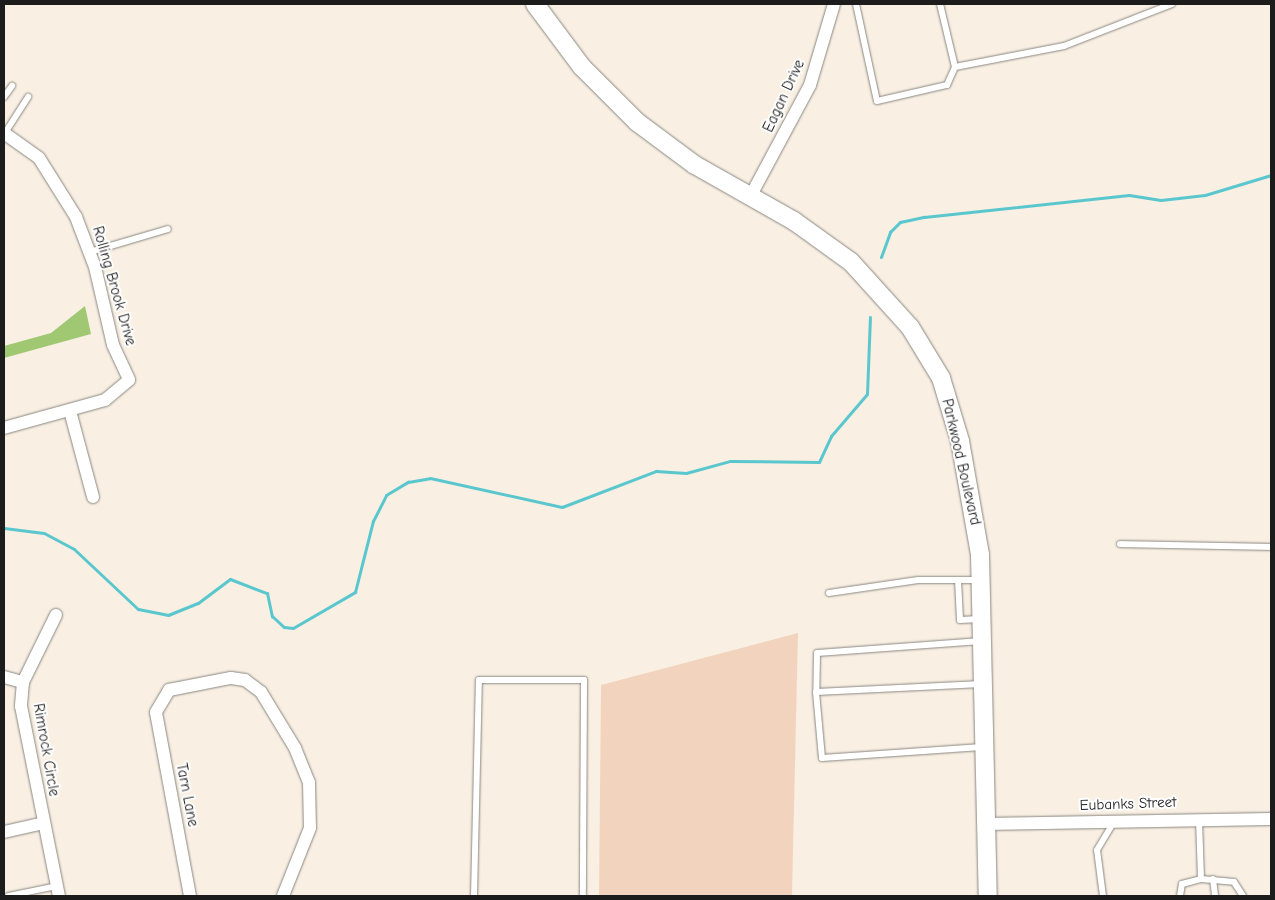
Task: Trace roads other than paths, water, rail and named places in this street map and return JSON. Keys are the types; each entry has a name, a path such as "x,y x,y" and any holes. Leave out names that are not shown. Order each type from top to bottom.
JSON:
{"main road":[{"name":"Parkwood Boulevard","path":"535,4 582,67 638,122 694,165 824,240 851,262 891,303 928,354 944,386 960,441 975,518 981,580 988,896"}],"street":[{"name":"Eagan Drive","path":"750,196 810,85 834,4"},
{"name":"Rolling Brook Drive","path":"4,133 48,169 90,252 113,345 129,376 128,385 106,400 70,411"},
{"path":"4,428 70,411 93,497"},
{"name":"Rimrock Circle","path":"56,615 23,682 23,724 58,891"},
{"path":"4,677 23,682"},
{"name":"Tarn Lane","path":"190,896 156,724 160,701 170,690 231,678 245,680 261,692 303,763 312,799 306,841 283,896"},
{"name":"Eubanks Street","path":"986,824 1116,818 1271,818"},
{"path":"4,832 44,823"}],"lane":[{"path":"856,4 877,101 947,85 955,67 940,4"},
{"path":"955,67 1064,46 1172,4"},
{"path":"4,97 12,86"},
{"path":"4,133 28,97"},
{"path":"90,252 168,229"},
{"path":"1120,544 1271,547"},
{"path":"829,593 918,580 981,580"},
{"path":"958,580 960,620 982,619"},
{"path":"982,641 817,653 816,692 822,758 984,747"},
{"path":"474,896 479,680 584,680 583,896"},
{"path":"816,692 983,684"},
{"path":"1103,896 1097,850 1116,818"},
{"path":"1199,818 1201,879"},
{"path":"1180,896 1182,884 1201,879 1234,882 1243,896"},
{"path":"1213,880 1215,896"},
{"path":"8,896 58,891"},
{"path":"981,896 988,896"}],"waterway":[{"path":"881,257 890,232 900,222 924,217 1129,195 1161,200 1205,195 1271,175"},
{"path":"4,528 44,533 74,549 138,609 168,615 198,603 230,579 267,593 272,616 284,627 293,628 355,592 373,521 386,495 408,482 430,478 562,507 656,471 686,473 730,461 819,462 831,436 867,394 870,317"}]}
